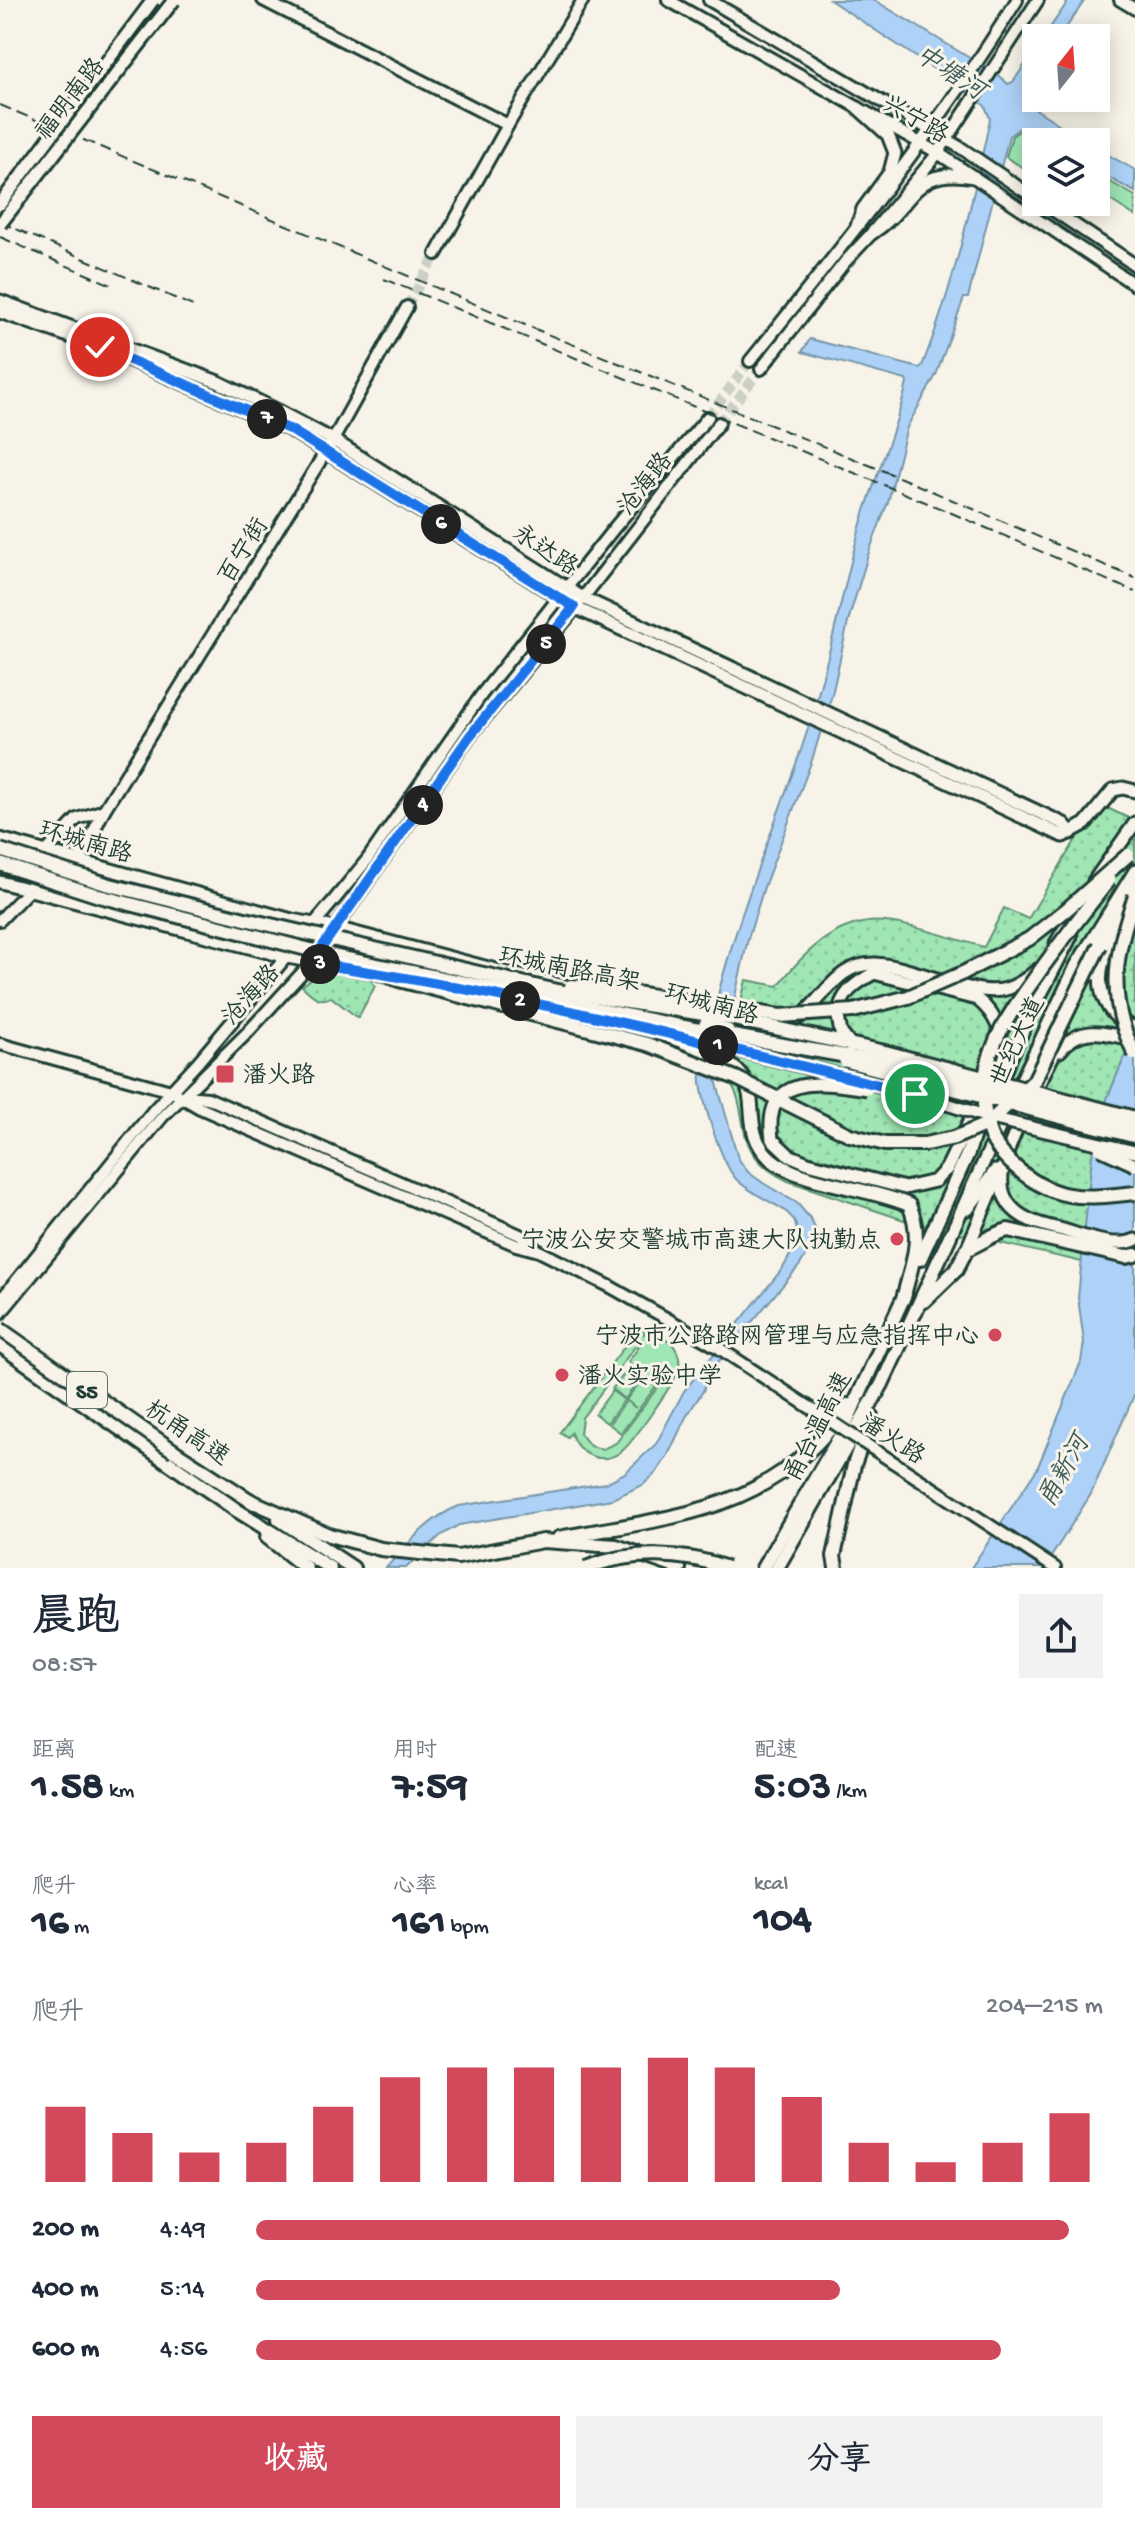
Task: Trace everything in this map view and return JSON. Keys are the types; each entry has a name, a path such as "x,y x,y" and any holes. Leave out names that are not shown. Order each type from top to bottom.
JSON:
{"highway":[{"name":"环城南路高架","path":"0,845 106,884 557,991 729,1018 953,1069 1135,1118"},
{"path":"512,978 610,989 780,1016 853,1011 908,997 1029,939 1132,851"},
{"path":"1132,851 1071,928 1007,1017 987,1060 982,1081 987,1132 1001,1153 1031,1181 1048,1191 1075,1196 1135,1193"},
{"name":"环城南路高架","path":"0,864 99,896 342,958 694,1029 919,1069 1135,1129"},
{"path":"0,871 99,896"},
{"path":"342,958 399,980 647,1044 736,1078 850,1135 885,1144 925,1144 954,1138 987,1124 1034,1081 1120,905 1135,884"},
{"path":"1135,899 1120,939 1116,963 1122,1030 1135,1054"},
{"path":"512,999 702,1045 727,1062 745,1081 752,1129 758,1144 772,1160 789,1170 891,1197 909,1205 917,1227 916,1248 903,1299"},
{"path":"903,1299 987,1112 1004,1061"},
{"path":"918,1306 956,1270 967,1249 981,1244 990,1235 1008,1230 1072,1238 1126,1257 1135,1255"},
{"name":"甬台温高速","path":"777,1568 882,1384 950,1236"},
{"name":"甬台温高速","path":"763,1568 839,1438 903,1299"},
{"name":"杭甬高速","path":"0,1329 353,1568"},
{"name":"杭甬高速","path":"0,1345 238,1511 330,1568"},
{"path":"249,1500 329,1535 381,1549 458,1557 700,1512 761,1486 791,1468 817,1445 866,1380"},
{"path":"836,1568 834,1556 854,1465 882,1384"},
{"path":"238,1511 306,1568"},
{"path":"543,1541 616,1546 679,1568"},
{"path":"586,1568 628,1557 674,1556 708,1561 727,1568"}],"main road":[{"name":"福明南路","path":"0,204 153,0"},
{"name":"福明南路","path":"0,224 174,0"},
{"path":"263,0 508,125"},
{"path":"436,254 583,0"},
{"name":"兴宁路","path":"668,0 938,153 1135,285"},
{"name":"兴宁路","path":"709,0 931,130 1022,190"},
{"path":"750,361 931,130 1017,0"},
{"path":"761,369 844,263 938,153 1038,0"},
{"path":"1120,0 1135,9"},
{"path":"857,226 863,209 890,172 895,153 888,135 858,108"},
{"path":"872,233 885,225 928,179 956,174 974,177"},
{"path":"1062,216 1135,265"},
{"name":"永达路","path":"0,301 218,382 567,588 578,602"},
{"name":"百宁街","path":"79,862 104,810 330,446 407,307"},
{"name":"永达路","path":"0,312 100,347 330,446 559,599 578,602 829,720 1064,824 1071,833 1085,824 1113,790 1123,788 1135,791"},
{"name":"沧海路","path":"0,1301 171,1091 367,860 482,694 708,417"},
{"name":"沧海路","path":"0,1314 163,1116 248,1032 311,963 469,737 719,423"},
{"path":"0,920 29,890 46,852 77,819 104,810"},
{"path":"706,1021 771,1029 797,1021 840,976 854,966 875,964 894,967 979,989 1003,991 1023,982 1048,958 1088,890 1135,826"},
{"name":"世纪大道","path":"968,1153 1004,1061 1090,901 1135,826"},
{"name":"环城南路","path":"0,845 46,852 512,978 706,1021 1135,1136"},
{"name":"世纪大道","path":"950,1236 1054,1009 1101,923 1135,871"},
{"path":"0,882 311,963 512,999"},
{"path":"967,1249 1042,1078 1111,939 1135,899"},
{"path":"1111,939 1100,974 1101,992 1106,1005 1119,1020 1135,1028"},
{"path":"946,1170 1004,1061 1001,1037 990,1010 977,999 874,973 855,983 844,995 839,1007 841,1033 864,1055 922,1074 1007,1096 1135,1129"},
{"path":"1042,1078 1065,1044 1076,1036 1094,1031 1135,1041"},
{"name":"潘火路","path":"0,1044 171,1091 215,1114 516,1245 539,1251 719,1348 1054,1568"},
{"name":"环城南路","path":"702,1045 915,1094 1135,1152"},
{"path":"861,1065 1007,1096 1135,1136"},
{"path":"987,1112 935,1181 905,1188 808,1163 789,1155 772,1139 772,1111 780,1096 800,1084 819,1082 987,1112 1104,1150 1135,1165"},
{"path":"950,1236 1009,1150"},
{"path":"1009,1150 1002,1175 1003,1191 1020,1216 1072,1238 1115,1243 1135,1240"}],"green space":[{"path":"1019,131 1022,133 1022,167 1006,157 1012,136"},
{"path":"1110,182 1135,196 1135,216 1110,200"},
{"path":"1105,807 1135,821 1135,1032 1107,1099 1092,1156 1082,1262 910,1222 788,1181 768,1169 755,1156 748,1142 738,1100 722,1072 746,980 778,986 799,961 824,939 853,925 869,922 909,926 984,947 1004,908 1028,919 1078,836"},
{"path":"339,971 370,979 375,986 358,1018 331,997 319,999 302,986 319,973"},
{"path":"639,1327 645,1331 644,1334 660,1336 672,1344 678,1356 678,1372 652,1414 622,1451 606,1458 591,1456 579,1447 571,1433 567,1437 560,1432","holes":["641,1344 628,1362 657,1383 670,1366 669,1372 616,1443 603,1449 590,1446 580,1433 582,1418 634,1348"]},
{"path":"630,1367 642,1376 625,1399 612,1389"},
{"path":"644,1377 656,1386 621,1433 609,1424 626,1401 636,1408 626,1400"},
{"path":"612,1391 624,1400 607,1423 595,1414"}],"water":[{"name":"中塘河","path":"830,0 874,0 1008,84 1022,69 1022,112 1040,112 1065,128 1021,127 1009,136 968,298 964,298 936,375 907,427 888,502 849,618 832,695 812,760 764,887 748,939 716,1080 738,1158 748,1172 797,1203 816,1230 815,1240 800,1265 709,1373 703,1391 686,1417 668,1455 643,1485 612,1499 459,1525 440,1536 406,1568 386,1568 428,1525 459,1506 606,1483 625,1473 656,1444 684,1391 783,1268 793,1248 797,1233 795,1222 788,1213 738,1181 725,1161 707,1113 701,1074 731,950 810,722 860,527 907,383 906,380 802,352 810,339 919,368 922,366 953,275 990,119 985,106"},
{"path":"1069,0 1085,0 1069,24 1053,24"},
{"path":"1110,156 1135,170 1135,192 1110,179"},
{"name":"甬新河","path":"1135,1032 1135,1393 1091,1494 1044,1568 971,1568 1037,1469 1081,1362 1084,1342 1078,1298 1092,1156 1107,1099"}],"tunnel":[{"path":"407,307 436,254"},
{"path":"708,417 750,361"},
{"path":"719,423 761,369"}],"railway":[{"path":"0,105 1135,578"},
{"path":"0,222 195,307"},
{"path":"0,237 114,286"},
{"path":"384,279 947,511 1135,592"}],"place":[{"name":"潘火路","path":"225,1074"},
{"name":"宁波公安交警城市高速大队执勤点","path":"897,1239"},
{"name":"宁波市公路路网管理与应急指挥中心","path":"995,1335"},
{"name":"潘火实验中学","path":"562,1375"}],"route":[{"path":"100,347 291,430 574,607 469,737 311,963 512,999 702,1041 915,1094"}]}
